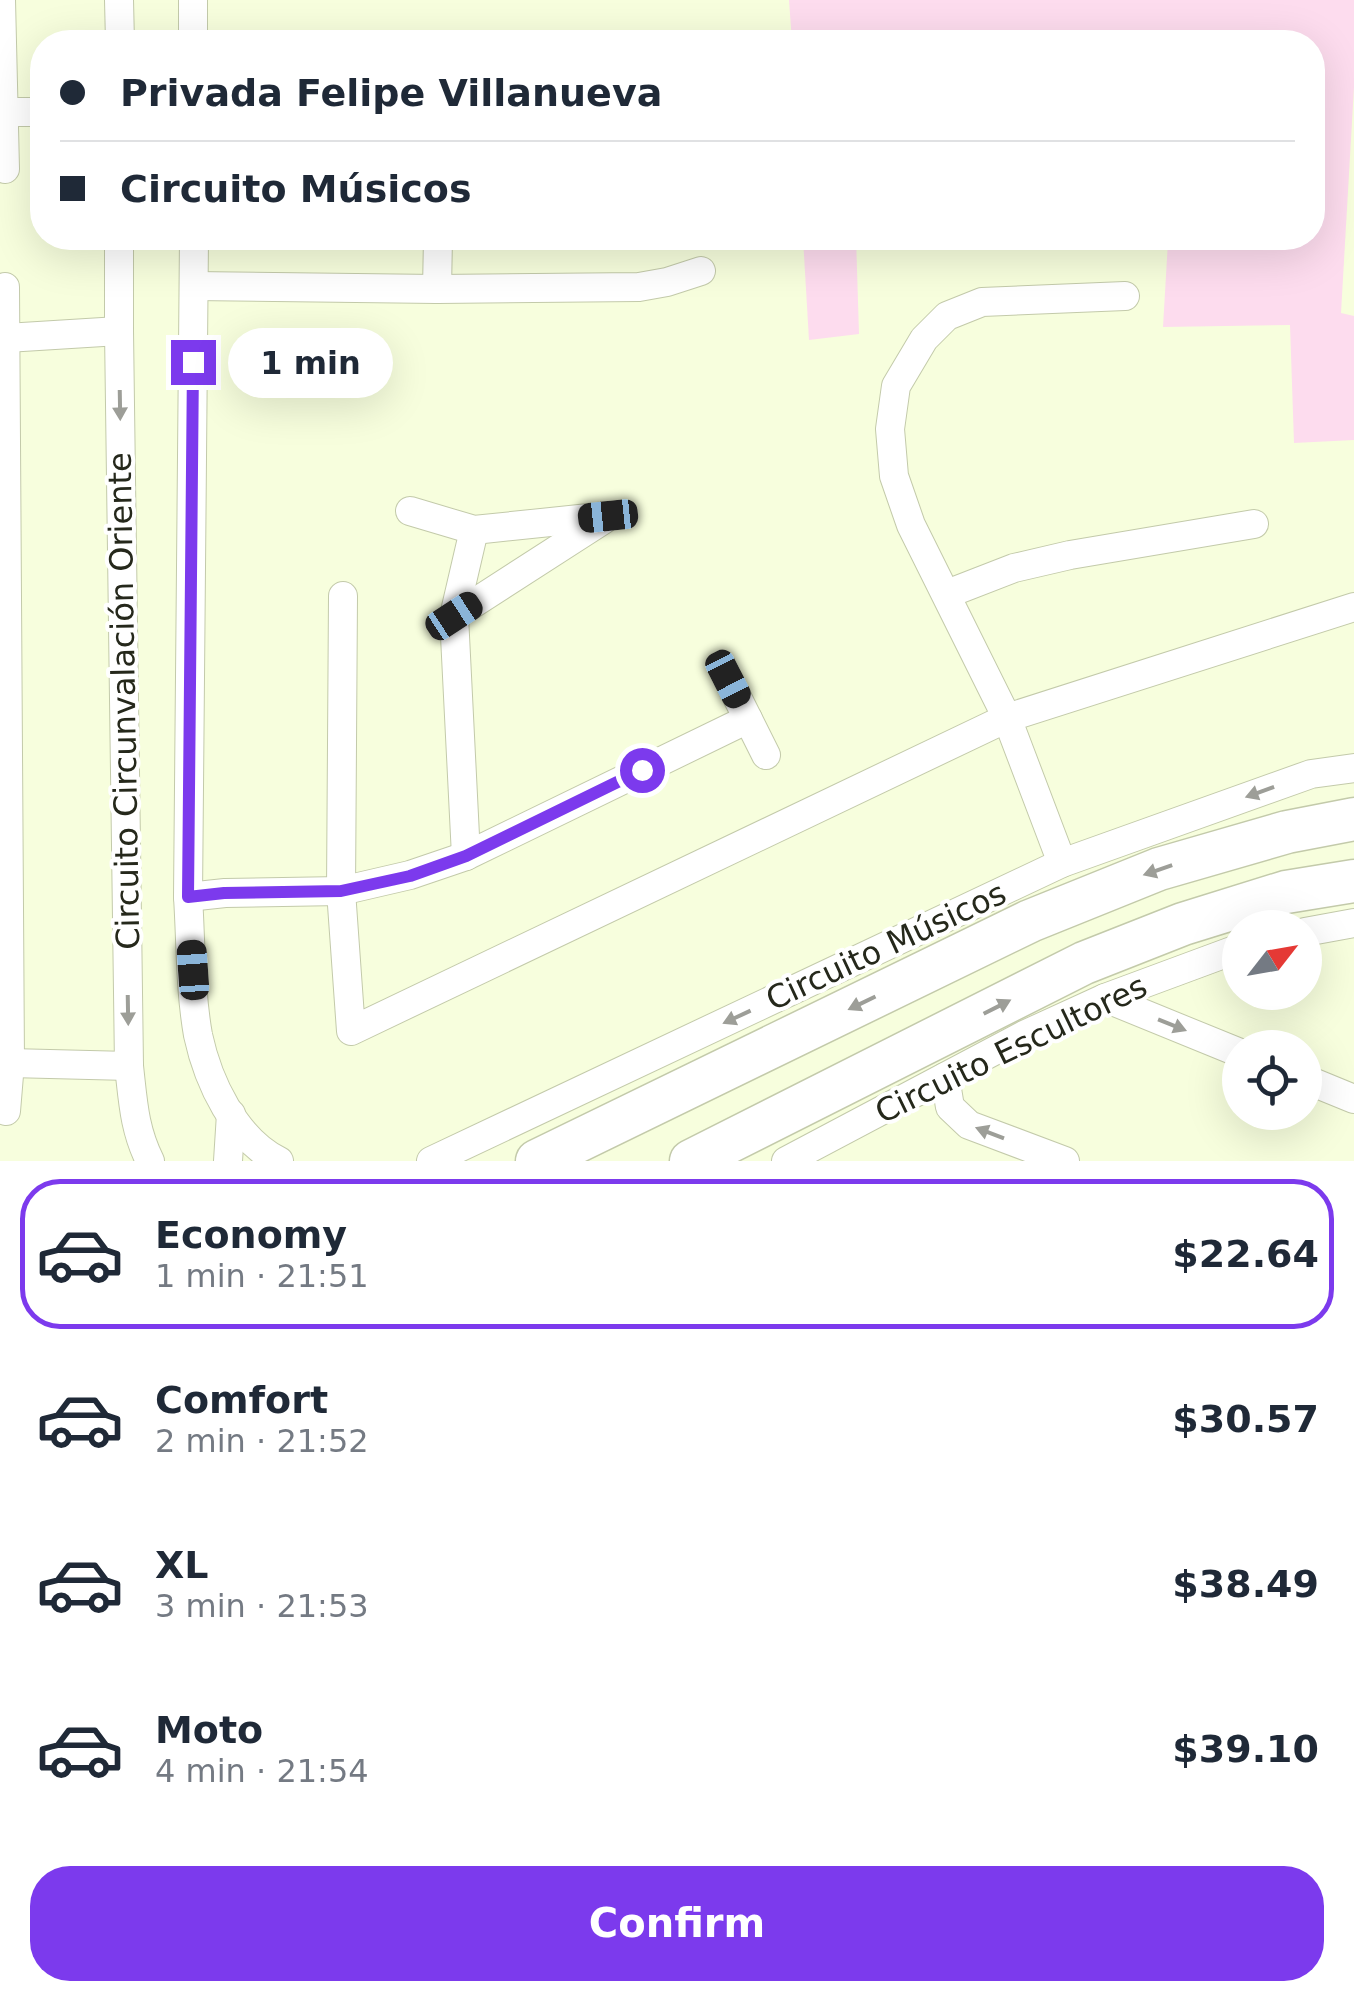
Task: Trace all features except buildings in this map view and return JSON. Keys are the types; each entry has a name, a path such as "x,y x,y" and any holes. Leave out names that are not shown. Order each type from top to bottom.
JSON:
{"main road":[{"path":"537,1161 1030,921 1159,869 1286,832 1354,820"},
{"path":"691,1161 1084,964 1184,924 1286,892 1354,880"}],"street":[{"path":"1,0 5,170"},
{"path":"120,0 120,30"},
{"path":"193,0 193,30"},
{"path":"4,112 30,112"},
{"name":"Circuito Circunvalación Oriente","path":"119,250 129,1066 139,1139 150,1161"},
{"path":"194,250 188,897 198,1035 208,1067 231,1114 249,1140 278,1161"},
{"path":"437,289 438,250"},
{"path":"194,286 638,287 702,271"},
{"path":"5,287 10,1063 6,1111"},
{"path":"1062,863 1007,718 911,525 894,476 890,429 896,386 924,338 947,316 982,302 1125,296"},
{"path":"6,338 119,332"},
{"path":"410,511 474,530 608,516 454,616"},
{"path":"947,594 1014,568 1070,554 1254,524"},
{"path":"466,856 454,616 474,530"},
{"path":"343,596 341,891 351,1031 1007,718 1354,608"},
{"path":"728,679 766,755"},
{"path":"188,897 341,891 410,876 466,856 748,719"},
{"name":"Circuito Músicos","path":"431,1161 1062,863 1310,774 1354,768"},
{"path":"1322,929 1354,922"},
{"name":"Circuito Escultores","path":"786,1161 1024,1035 1105,998 1222,955"},
{"path":"1105,998 1222,1045"},
{"path":"10,1063 129,1066"},
{"path":"945,1077 950,1107 969,1125 1065,1161"},
{"path":"1322,1086 1354,1099"},
{"path":"228,1161 231,1114"}],"shaded area":[{"path":"789,0 1354,0 1354,87 1341,313 1354,316 1354,440 1294,443 1290,325 1163,327 1167,250 1325,250 1325,30 791,30"},
{"path":"804,250 856,250 859,334 809,340"}],"route":[{"path":"193,362 188,897 341,891 410,876 466,856 642,770"}]}
